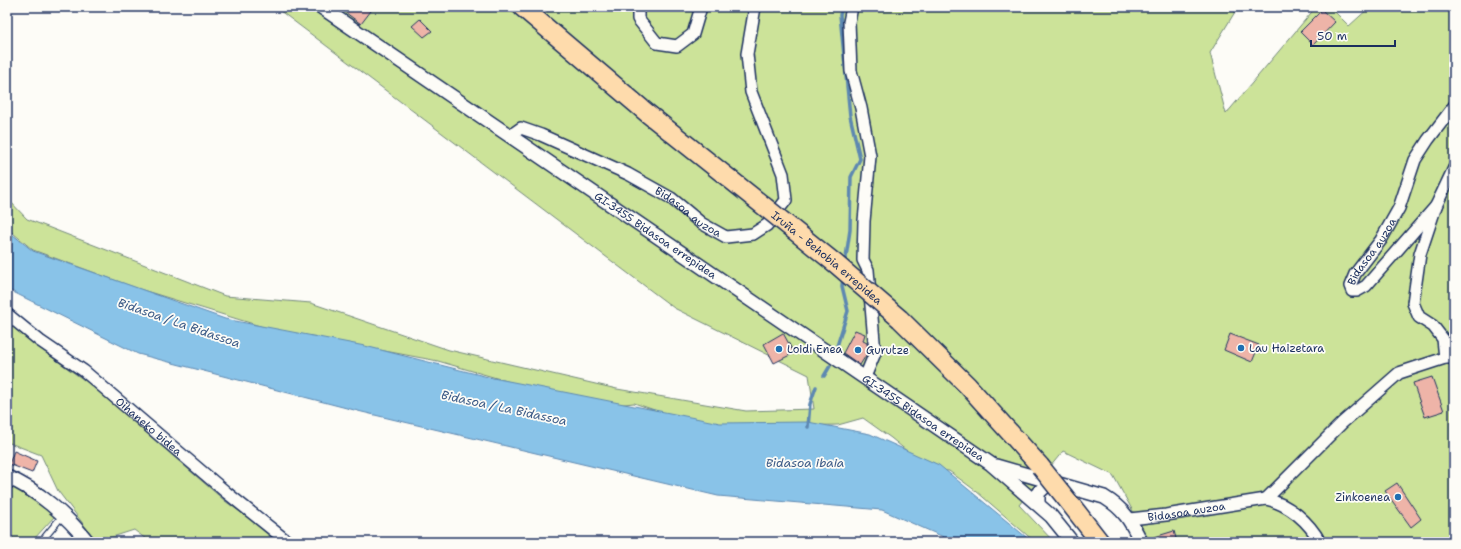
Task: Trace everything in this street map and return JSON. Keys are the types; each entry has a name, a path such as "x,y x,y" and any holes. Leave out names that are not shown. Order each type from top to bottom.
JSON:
{"highway":[{"name":"Iruña - Behobia errepidea","path":"522,7 647,113 836,264 900,319 968,386 1040,466 1100,542"}],"street":[{"name":"GI-3455 Bidasoa errepidea","path":"321,7 991,464"},
{"path":"638,7 638,19 657,43 677,46 693,34 701,7"},
{"name":"Bidasoa auzoa","path":"510,135 521,128 541,135 628,174 672,198 702,223 726,236 753,234 767,225 786,200 783,174 751,92 747,54 755,7"},
{"path":"852,7 849,22 851,71 861,108 870,156 864,221 863,260 868,270 875,353 865,377"},
{"name":"Bidasoa auzoa","path":"1436,206 1366,286 1357,291 1352,291 1350,286 1355,274 1381,240 1399,208 1415,160 1454,106"},
{"name":"Bidasoa auzoa","path":"1130,519 1196,511 1266,499 1342,422 1399,372 1449,358 1443,339 1433,326 1419,317 1413,304 1420,254 1436,206 1454,168"},
{"name":"Oihaneko bidea","path":"7,314 40,341 96,381 227,493 288,542"},
{"path":"991,464 1104,497 1116,504 1130,519 1141,542"},
{"path":"991,464 1038,503 1051,516 1072,542"},
{"path":"7,477 31,490 63,515 88,542"},
{"path":"1038,503 1038,493 1050,482"},
{"path":"1266,499 1277,502 1295,512 1320,542"}],"lane":[{"path":"45,537 63,515"}],"green space":[{"path":"275,7 1238,7 1210,53 1226,114 1316,7 1330,7 1349,26 1370,7 1454,7 1454,542 1150,542 1113,475 1063,451 1019,505 1054,542 1035,542 976,491 949,471 930,470 891,438 863,418 838,425 773,426 695,424 634,403 596,407 438,361 273,330 136,288 33,250 7,228 7,198 27,219 225,296 311,303 449,350 617,389 746,411 814,409 809,375 674,308"},
{"path":"7,321 42,350 91,385 225,501 282,542 150,542 134,530 97,542 58,491 41,455 7,442"},
{"path":"7,482 20,488 55,514 34,539 38,542 7,542"}],"water":[{"name":"Bidasoa ibaia","path":"7,230 33,251 225,319 365,346 488,377 720,423 808,422 870,434 939,465 1032,542 955,542 882,510 718,496 362,412 138,354 7,289"}],"building":[{"path":"338,7 374,7 361,24"},
{"path":"1322,10 1335,22 1313,45 1300,32"},
{"path":"420,19 432,31 424,37 412,26"},
{"name":"Gurutze","path":"855,330 865,334 863,341 867,343 868,352 860,365 843,353"},
{"name":"Loidi Enea","path":"783,333 794,353 774,363 764,344"},
{"name":"Lau Haizetara","path":"1230,334 1259,345 1252,362 1224,350"},
{"path":"1432,377 1444,411 1425,417 1413,383"},
{"path":"14,451 37,461 32,473 9,464"},
{"path":"1397,483 1421,519 1411,527 1385,491"},
{"path":"1174,531 1177,542 1149,542 1148,539"}],"waterway":[{"path":"842,7 840,15 850,116 860,159 851,177 850,230 845,264"},
{"path":"837,346 848,311 842,286 843,278"},
{"path":"824,376 830,366"},
{"path":"808,427 810,404 816,387"}],"place":[{"name":"Lau Haizetara","path":"1241,348"},
{"name":"Loidi Enea","path":"779,349"},
{"name":"Gurutze","path":"858,350"},
{"name":"Zinkoenea","path":"1398,497"}],"water label":[{"name":"Bidasoa / La Bidassoa","path":"179,323"},
{"name":"Bidasoa / La Bidassoa","path":"504,408"}]}
